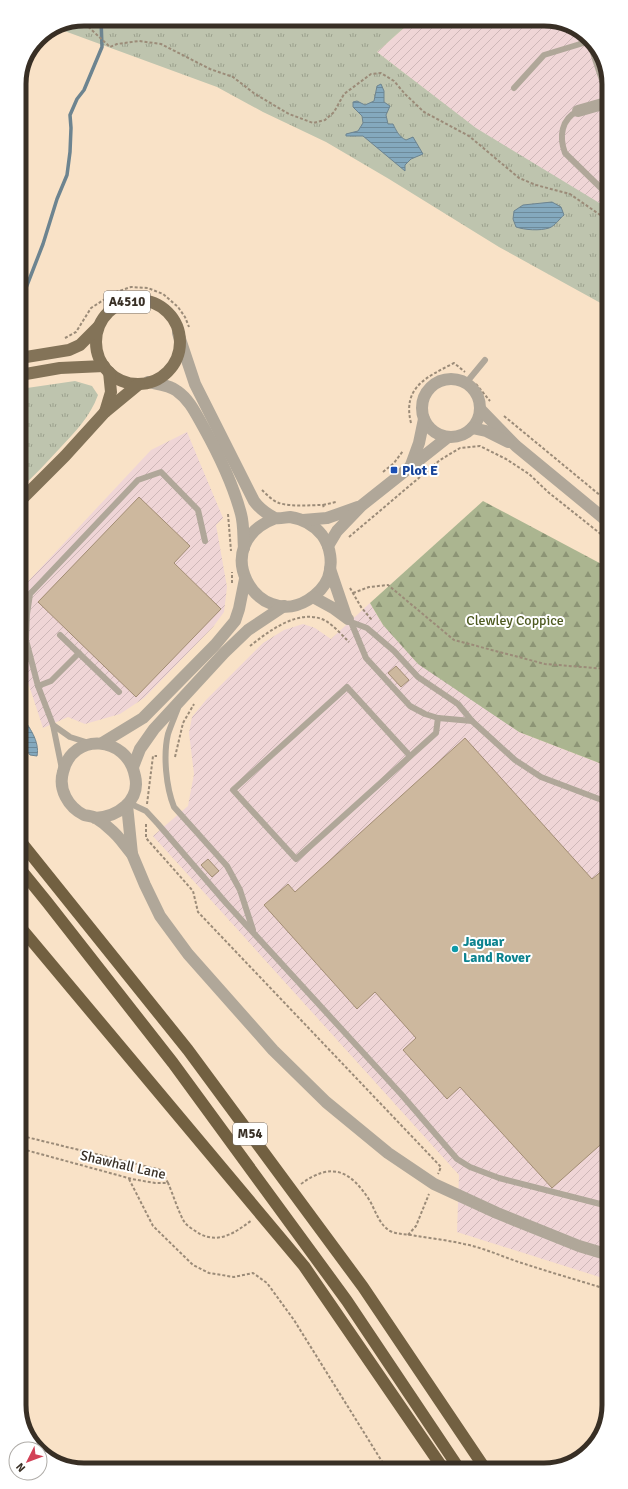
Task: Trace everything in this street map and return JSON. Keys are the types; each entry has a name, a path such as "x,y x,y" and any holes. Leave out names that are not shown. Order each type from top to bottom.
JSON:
{"highway":[{"path":"26,839 59,889"},
{"name":"M54","path":"26,848 188,1050 367,1294 481,1463"},
{"name":"M54","path":"26,876 182,1076 347,1302 455,1463"},
{"path":"26,934 304,1266 439,1463"}],"main road":[{"name":"A4510","path":"26,357 68,350 80,345 98,327 108,313 118,305 130,301 143,300 155,304 166,311 174,321 178,333 179,347 175,360 168,371 157,379 143,383 105,412 65,456 26,495"},
{"name":"A4510","path":"98,327 96,347 100,359 106,369 111,392 105,412"},
{"path":"26,374 60,368 106,369 123,381 143,383"}],"street":[{"path":"578,111 602,104"},
{"path":"178,333 195,384 254,501 260,508 276,518"},
{"path":"328,546 337,531 361,506 385,488 411,465 448,437 461,435 472,428 476,422 480,409 479,399 468,379 448,378 432,385 426,392 422,401 424,419 419,443 411,465"},
{"path":"143,383 165,386 176,390 189,401 216,449 230,480 241,516 244,548"},
{"path":"480,409 516,446 602,517"},
{"path":"424,419 434,431 448,437"},
{"path":"472,428 486,432 516,446"},
{"path":"303,520 313,526 322,535 328,546 331,557 327,580 313,597 304,602 295,606 274,605 265,601 250,587 242,569 244,548 256,529 266,522 276,518 290,517 303,520 327,518 361,506"},
{"path":"330,569 348,619"},
{"path":"245,578 235,621 215,645 143,718 97,744 82,747 66,762 62,772 63,788 69,802 76,810 95,818 112,830 132,854 160,916 188,954 273,1050 326,1102 388,1153 434,1184 497,1213 579,1246 602,1253"},
{"path":"313,597 333,608 348,619"},
{"path":"134,767 140,749 180,701 248,630 284,606"},
{"path":"95,818 112,815 128,804 134,792 136,779 134,767 121,751 112,746 97,744"},
{"path":"128,804 132,854"}],"lane":[{"path":"514,88 544,55 584,43"},
{"path":"595,56 602,79"},
{"path":"578,111 569,117 565,123 561,137 562,146 565,153 602,189"},
{"path":"468,379 485,360"},
{"path":"62,772 53,725 38,686 26,640 27,614 30,594 138,480 161,472 198,510 205,541"},
{"path":"348,619 367,628 394,651 418,677 458,704 472,721 515,760 541,777 602,800"},
{"path":"348,619 366,658 410,706 425,714 438,718 472,721"},
{"path":"60,634 119,692"},
{"path":"38,686 51,681 79,653"},
{"path":"410,756 347,686 233,790 296,859 436,733 438,718"},
{"path":"180,701 168,735 166,757 169,790 174,807 227,866 240,890 254,933"},
{"path":"53,725 70,737 97,744"},
{"path":"128,804 146,811 176,843 217,892 401,1094 458,1159 470,1167 499,1178 602,1203"}],"path":[{"path":"88,26 110,47 117,44 139,41 161,44 210,69 233,77 255,94 282,110 313,123 325,120 334,112 344,94 371,74 381,73 394,82 424,112 469,136 519,178 536,185 570,194 602,216"},
{"path":"411,427 409,401 414,390 422,380 454,363 493,405"},
{"path":"504,416 602,497"},
{"path":"346,540 440,460 460,448 475,446 480,446 492,451 529,474 548,492 602,535"},
{"path":"383,473 394,463 405,448"},
{"path":"323,505 341,500"},
{"path":"227,509 231,558"},
{"path":"232,565 232,586"},
{"path":"352,594 369,587 388,585 454,640 545,664 602,669"},
{"path":"350,587 352,594 371,619 367,628"},
{"path":"325,621 333,608"},
{"path":"246,649 266,633 279,626 300,618 313,617 325,621 352,644"},
{"path":"197,700 183,723 175,757 153,756 146,811 146,838 192,891 198,912 441,1167 416,1226 408,1234"},
{"path":"26,1137 161,1170 168,1183"},
{"name":"Shawhall Lane","path":"26,1150 129,1178 154,1183 168,1183 185,1223 195,1231 206,1237 217,1238 230,1235 238,1230"},
{"path":"311,1177 322,1172 333,1171 351,1178 370,1202 381,1223 388,1230 397,1234 408,1234 465,1244 602,1288"},
{"path":"129,1178 153,1226 193,1265 208,1273 234,1277 253,1272 267,1283 294,1320 383,1463"}],"shaded area":[{"path":"406,26 548,26 563,29 579,38 588,46 596,58 602,76 602,205 516,160 377,52"},
{"path":"187,432 223,518 216,525 227,587 224,612 213,627 144,698 120,714 85,724 68,717 43,728 26,676 26,584 151,450"},
{"path":"370,603 383,625 519,732 602,764 602,1278 457,1232 459,1175 153,836 188,806 194,774 189,733 192,717 206,700 263,643 284,630 303,624 315,628 331,639"}],"green space":[{"path":"76,26 406,26 377,52 476,128 602,205 602,304 499,247 326,142 263,112 217,87 62,30"},
{"path":"75,381 92,386 98,395 91,410 77,430 26,483 26,388"},
{"name":"Clewley Coppice","path":"483,501 602,564 602,764 519,732 418,664 383,625 370,603"}],"water":[{"path":"381,84 384,91 384,102 390,106 386,115 388,124 393,124 404,139 406,140 413,137 423,154 411,159 405,165 405,171 363,136 346,136 346,134 358,131 363,123 362,116 353,107 353,102 357,101 365,105 374,101 377,86"},
{"path":"552,202 561,207 564,215 553,226 537,230 516,227 513,219 514,211 523,205"},
{"path":"26,723 35,740 38,750 37,756 30,755 26,750"}],"building":[{"path":"139,497 190,546 174,563 221,609 136,697 38,602"},
{"path":"396,666 409,680 401,687 388,673"},
{"name":"Jaguar Land Rover","path":"465,738 592,879 602,871 602,1143 552,1188 460,1087 447,1099 403,1050 416,1038 375,992 357,1009 264,905 288,884 295,892"},
{"path":"208,859 219,871 212,877 201,865"}],"waterway":[{"path":"26,288 43,244 57,199 67,175 70,152 70,115 77,99 84,90 102,47 101,26"}],"place":[{"name":"Plot E","path":"394,470"},
{"name":"Jaguar Land Rover","path":"455,949"}]}
